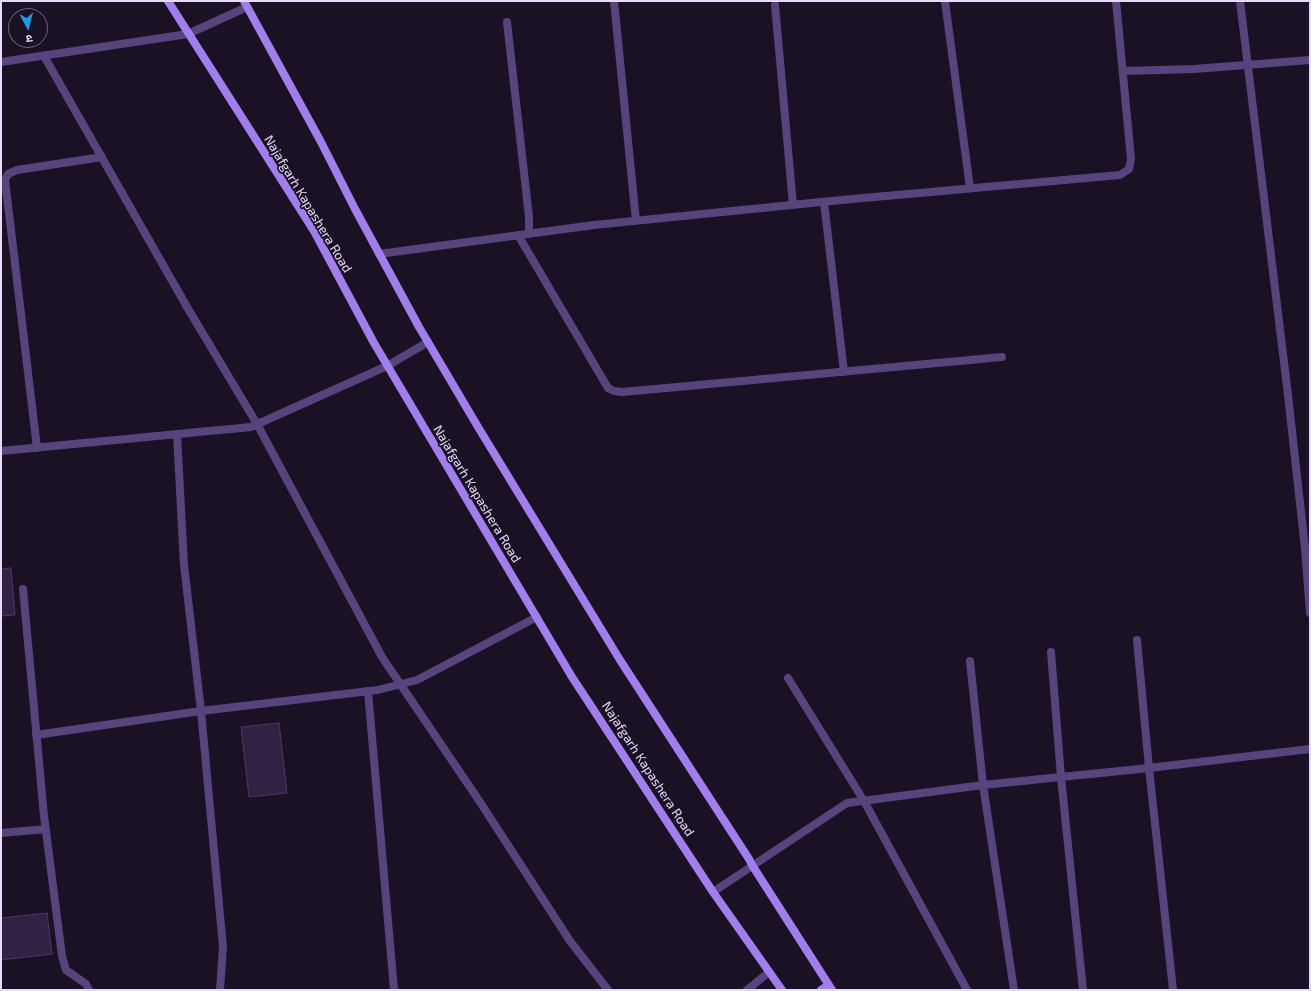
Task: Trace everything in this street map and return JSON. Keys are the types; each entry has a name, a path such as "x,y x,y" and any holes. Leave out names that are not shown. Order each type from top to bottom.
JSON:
{"main road":[{"name":"Najafgarh Kapashera Road","path":"168,1 314,231 388,366 572,677 714,892 782,990"},
{"path":"245,4 428,342 486,441 616,653 831,987 820,990"}],"street":[{"path":"614,1 636,221"},
{"path":"945,1 970,188"},
{"path":"379,254 636,221 970,188 1120,175 1129,169 1131,159 1116,1"},
{"path":"1240,1 1288,395 1310,613"},
{"path":"1,62 188,34 245,4"},
{"path":"775,5 794,205"},
{"path":"507,22 528,209 529,234"},
{"path":"44,56 187,307 257,424 382,657 480,802 570,941 608,990"},
{"path":"1123,71 1194,69 1310,60"},
{"path":"37,448 5,180 8,174 17,170 102,157"},
{"path":"824,202 844,372"},
{"path":"518,236 608,388 614,391 623,392 1002,357"},
{"path":"1,452 251,427 388,366 428,342"},
{"path":"177,434 184,565 201,712 223,947 220,990"},
{"path":"22,590 46,829 62,956 66,970 86,984 89,990"},
{"path":"36,735 368,691 418,680 537,617"},
{"path":"1137,640 1149,768 1174,990"},
{"path":"1052,652 1061,777 1084,990"},
{"path":"970,661 983,785 1014,990"},
{"path":"788,678 864,801 967,990"},
{"path":"368,691 394,990"},
{"path":"714,892 847,803 983,785 1149,768 1310,749"},
{"path":"1,834 46,829"},
{"path":"746,990 769,972"}],"building":[{"path":"11,568 15,615 1,616 1,569"},
{"path":"279,723 287,793 249,797 241,727"},
{"path":"47,913 52,954 1,960 1,918"}]}
